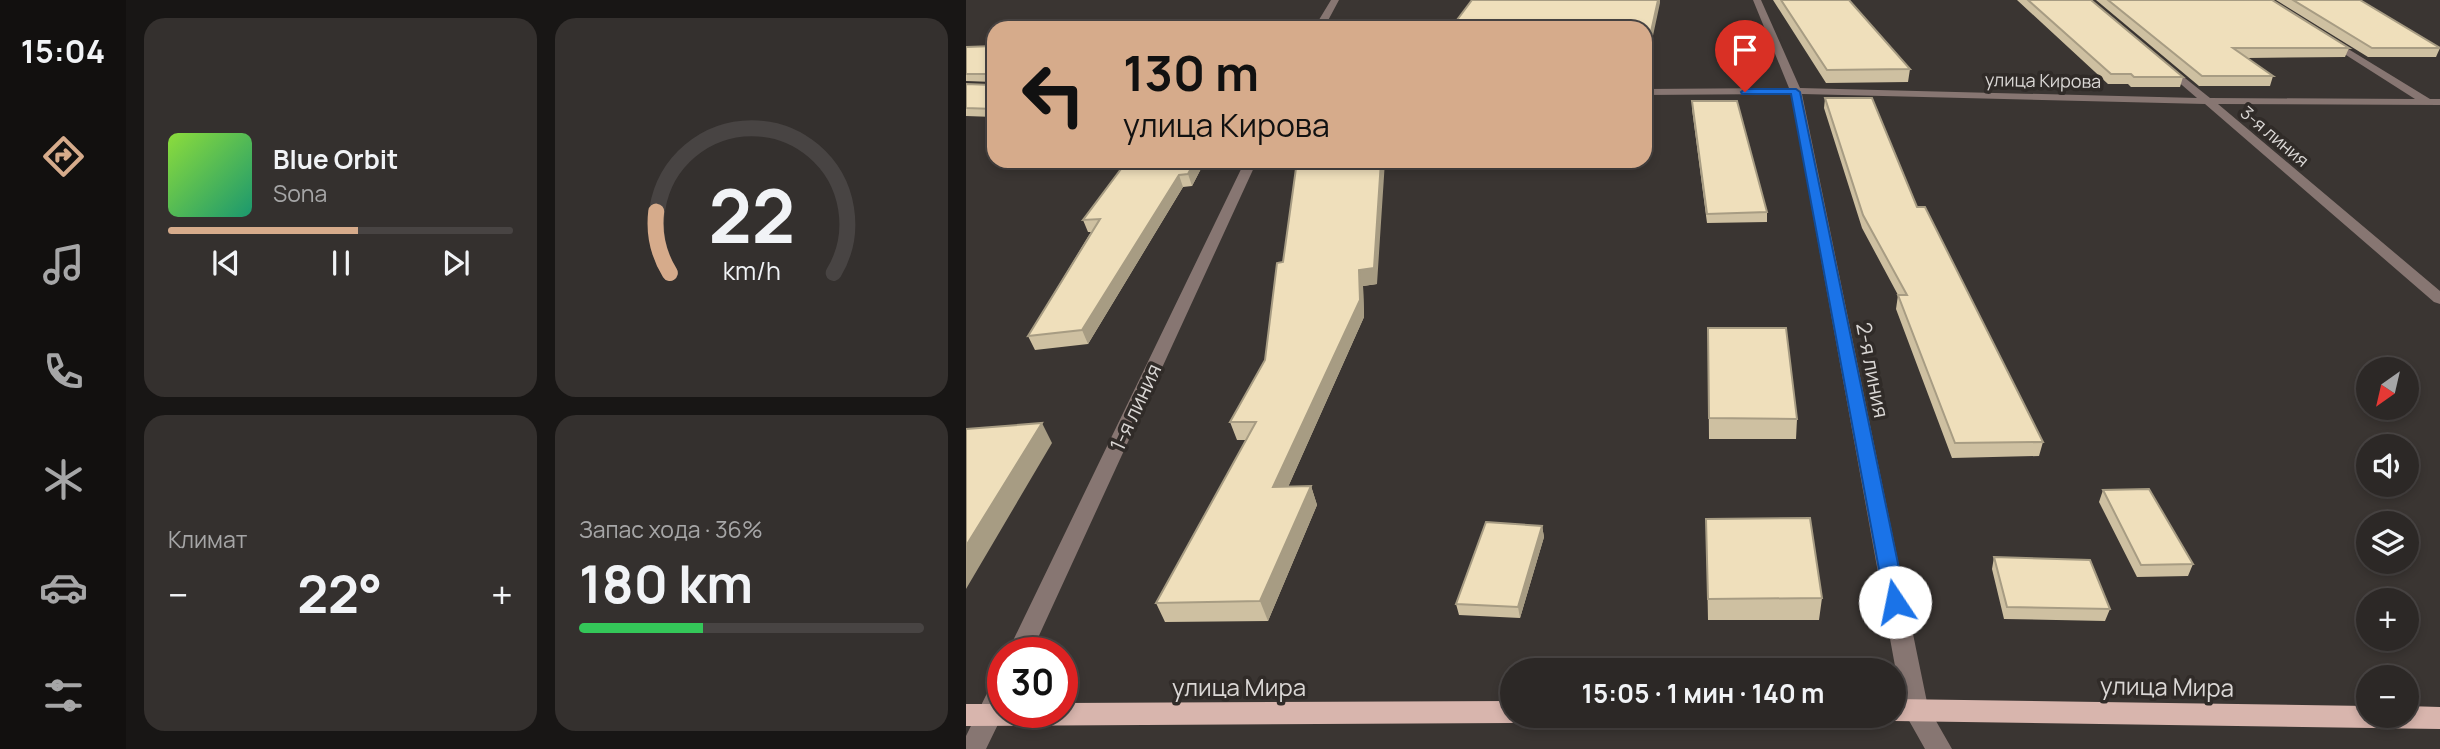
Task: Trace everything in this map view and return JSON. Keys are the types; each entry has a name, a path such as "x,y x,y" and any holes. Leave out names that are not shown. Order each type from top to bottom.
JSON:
{"main road":[{"name":"улица Мира","path":"1906,710 2440,718"},
{"name":"улица Мира","path":"978,715 1500,712"}],"street":[{"path":"1323,21 1335,0"},
{"name":"2-я линия","path":"1757,0 1796,92 1896,658"},
{"path":"2312,29 2434,102 2440,110"},
{"name":"3-я линия","path":"2157,59 2440,299"},
{"name":"улица Кирова","path":"1652,92 2434,102"},
{"name":"1-я линия","path":"1027,637 1248,168"},
{"name":"2-я линия","path":"1906,711 1939,749"},
{"path":"973,749 978,715"}],"building":[{"path":"1472,0 1658,0 1652,27 1652,21 1456,21"},
{"path":"1781,0 1849,0 1910,69 1827,70"},
{"path":"2028,0 2091,0 2183,77 2111,74"},
{"path":"2108,0 2272,0 2349,48 2233,48 2273,76 2202,76"},
{"path":"2293,0 2360,0 2440,48 2372,48"},
{"path":"987,46 987,74 966,74 966,47"},
{"path":"966,84 987,85 987,109 966,108"},
{"path":"1825,98 1872,98 1917,207 1925,207 2043,442 1955,443 1898,295 1907,295 1863,215"},
{"path":"1692,101 1737,101 1767,212 1707,214"},
{"path":"1122,168 1191,168 1188,174 1179,175 1082,330 1028,336 1100,219 1083,220"},
{"path":"1296,168 1381,168 1374,268 1359,270 1360,300 1273,487 1311,486 1260,601 1156,603 1256,422 1230,422 1265,360 1277,263 1283,262"},
{"path":"1708,328 1786,328 1797,419 1709,418"},
{"path":"1042,423 966,546 966,429"},
{"path":"2149,489 2193,564 2141,565 2103,490"},
{"path":"1810,518 1822,598 1708,599 1706,519"},
{"path":"1486,522 1542,526 1518,607 1456,604"},
{"path":"1994,557 2090,560 2110,609 2007,607"}],"route":[{"path":"1745,92 1796,92 1895,602"}]}
